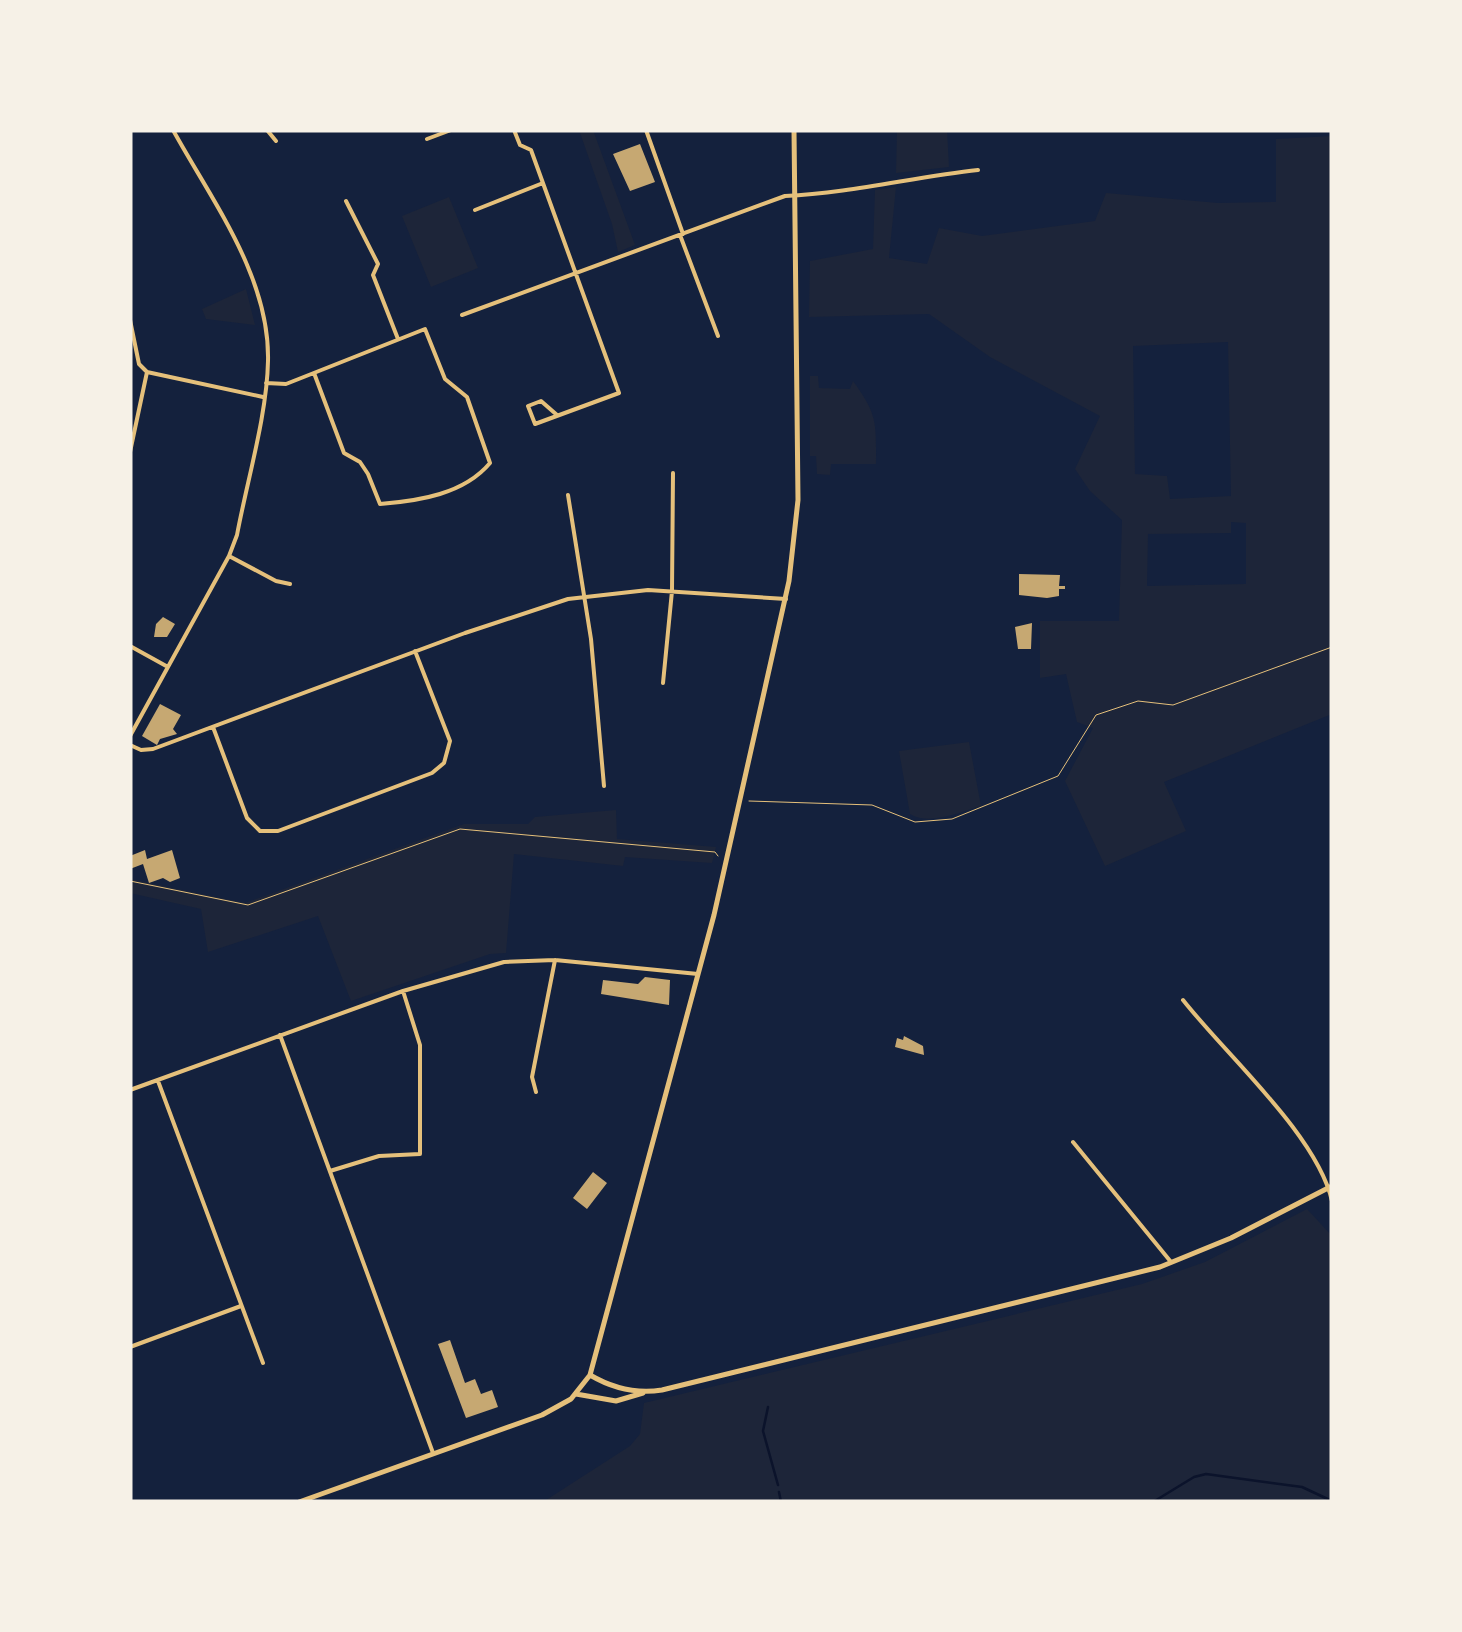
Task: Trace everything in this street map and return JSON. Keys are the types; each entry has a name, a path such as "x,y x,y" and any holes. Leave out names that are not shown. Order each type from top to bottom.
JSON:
{"main road":[{"path":"299,1502 542,1415 576,1394 590,1375 699,974 786,599 798,500 794,130"},
{"path":"576,1394 616,1401 1086,1287 1172,1263 1231,1238 1331,1186"},
{"path":"590,1375 607,1385 646,1392"}],"street":[{"path":"130,736 229,556 237,535 266,383 267,339 259,293 173,130"},
{"path":"267,130 276,141"},
{"path":"427,139 451,130"},
{"path":"514,130 520,145 531,150 619,393 535,424 528,406 541,400 557,415"},
{"path":"646,130 718,336"},
{"path":"462,315 785,196 809,196 910,177 978,170"},
{"path":"475,210 543,183"},
{"path":"346,201 378,264 372,275 398,339"},
{"path":"130,320 140,364 146,372 263,397"},
{"path":"266,383 286,384 425,329 445,379 467,397 490,462 476,479 418,501 380,504 360,462 344,454 314,373"},
{"path":"130,452 146,372"},
{"path":"663,683 672,591 673,474"},
{"path":"568,495 590,639 604,786"},
{"path":"229,556 276,581 290,584"},
{"path":"130,744 140,750 152,749 534,608 582,596 648,590 786,599"},
{"path":"130,646 168,667"},
{"path":"214,727 247,818 260,831 278,831 432,774 444,763 450,741 416,651"},
{"path":"536,1092 532,1076 555,960"},
{"path":"130,1090 403,990 504,962 555,960 699,974"},
{"path":"330,1171 379,1156 420,1154 422,1057 403,990"},
{"path":"1182,1000 1296,1128 1331,1186 1332,1201"},
{"path":"280,1035 433,1453"},
{"path":"158,1080 263,1363"},
{"path":"1073,1142 1172,1263"},
{"path":"130,1347 241,1306"}],"path":[{"path":"740,801 872,805 915,822 952,819 1058,776 1096,715 1138,701 1174,705 1332,647"},
{"path":"130,881 248,906 460,829 716,852 719,857"}],"shaded area":[{"path":"579,130 593,130 635,245 618,252 612,224"},
{"path":"897,130 947,130 949,167 896,173"},
{"path":"1332,136 1332,714 1164,782 1186,831 1105,866 1065,781 1093,728 1077,722 1066,674 1040,678 1040,621 1119,621 1122,520 1090,491 1075,469 1100,416 990,357 929,314 809,317 810,261 873,249 875,190 896,187 889,258 927,264 939,228 982,236 1095,221 1106,193 1218,203 1276,202 1276,139","holes":["1228,342 1231,496 1170,499 1167,476 1135,474 1133,346","1231,522 1246,523 1246,584 1147,586 1148,534 1231,533"]},
{"path":"449,197 478,268 431,287 402,216"},
{"path":"246,289 255,325 206,319 202,309"},
{"path":"810,376 818,376 819,388 850,389 853,381 874,420 876,464 831,464 830,475 817,474 816,456 810,456"},
{"path":"969,742 981,806 936,818 910,814 899,751"},
{"path":"616,810 617,839 716,847 712,863 625,857 623,866 514,854 506,953 490,954 351,1001 318,916 208,952 201,909 130,893 130,879 245,903 464,824 528,824 535,817"},
{"path":"1307,1209 1332,1236 1332,1502 543,1502 630,1446 640,1434 644,1403 1142,1284 1205,1262"}],"building":[{"path":"640,144 655,182 630,191 613,154"},
{"path":"1019,574 1060,575 1059,586 1065,589 1059,589 1059,596 1047,598 1019,595"},
{"path":"163,617 175,624 167,637 154,637 156,624"},
{"path":"1032,623 1031,649 1018,649 1015,627"},
{"path":"160,704 181,715 173,729 177,734 160,739 157,745 142,736"},
{"path":"145,850 147,859 172,850 180,878 149,883 143,864 130,869 130,856"},
{"path":"645,977 670,980 669,1005 601,994 603,980 638,984"},
{"path":"904,1036 923,1046 924,1055 895,1047 897,1038 903,1040"},
{"path":"593,1172 607,1183 587,1209 573,1198"},
{"path":"450,1340 465,1383 475,1379 481,1394 492,1390 498,1407 466,1418 438,1344"}],"waterway":[{"path":"768,1407 763,1431 778,1485"},
{"path":"1153,1502 1206,1474 1302,1487 1332,1501"},
{"path":"779,1492 781,1502"}]}
